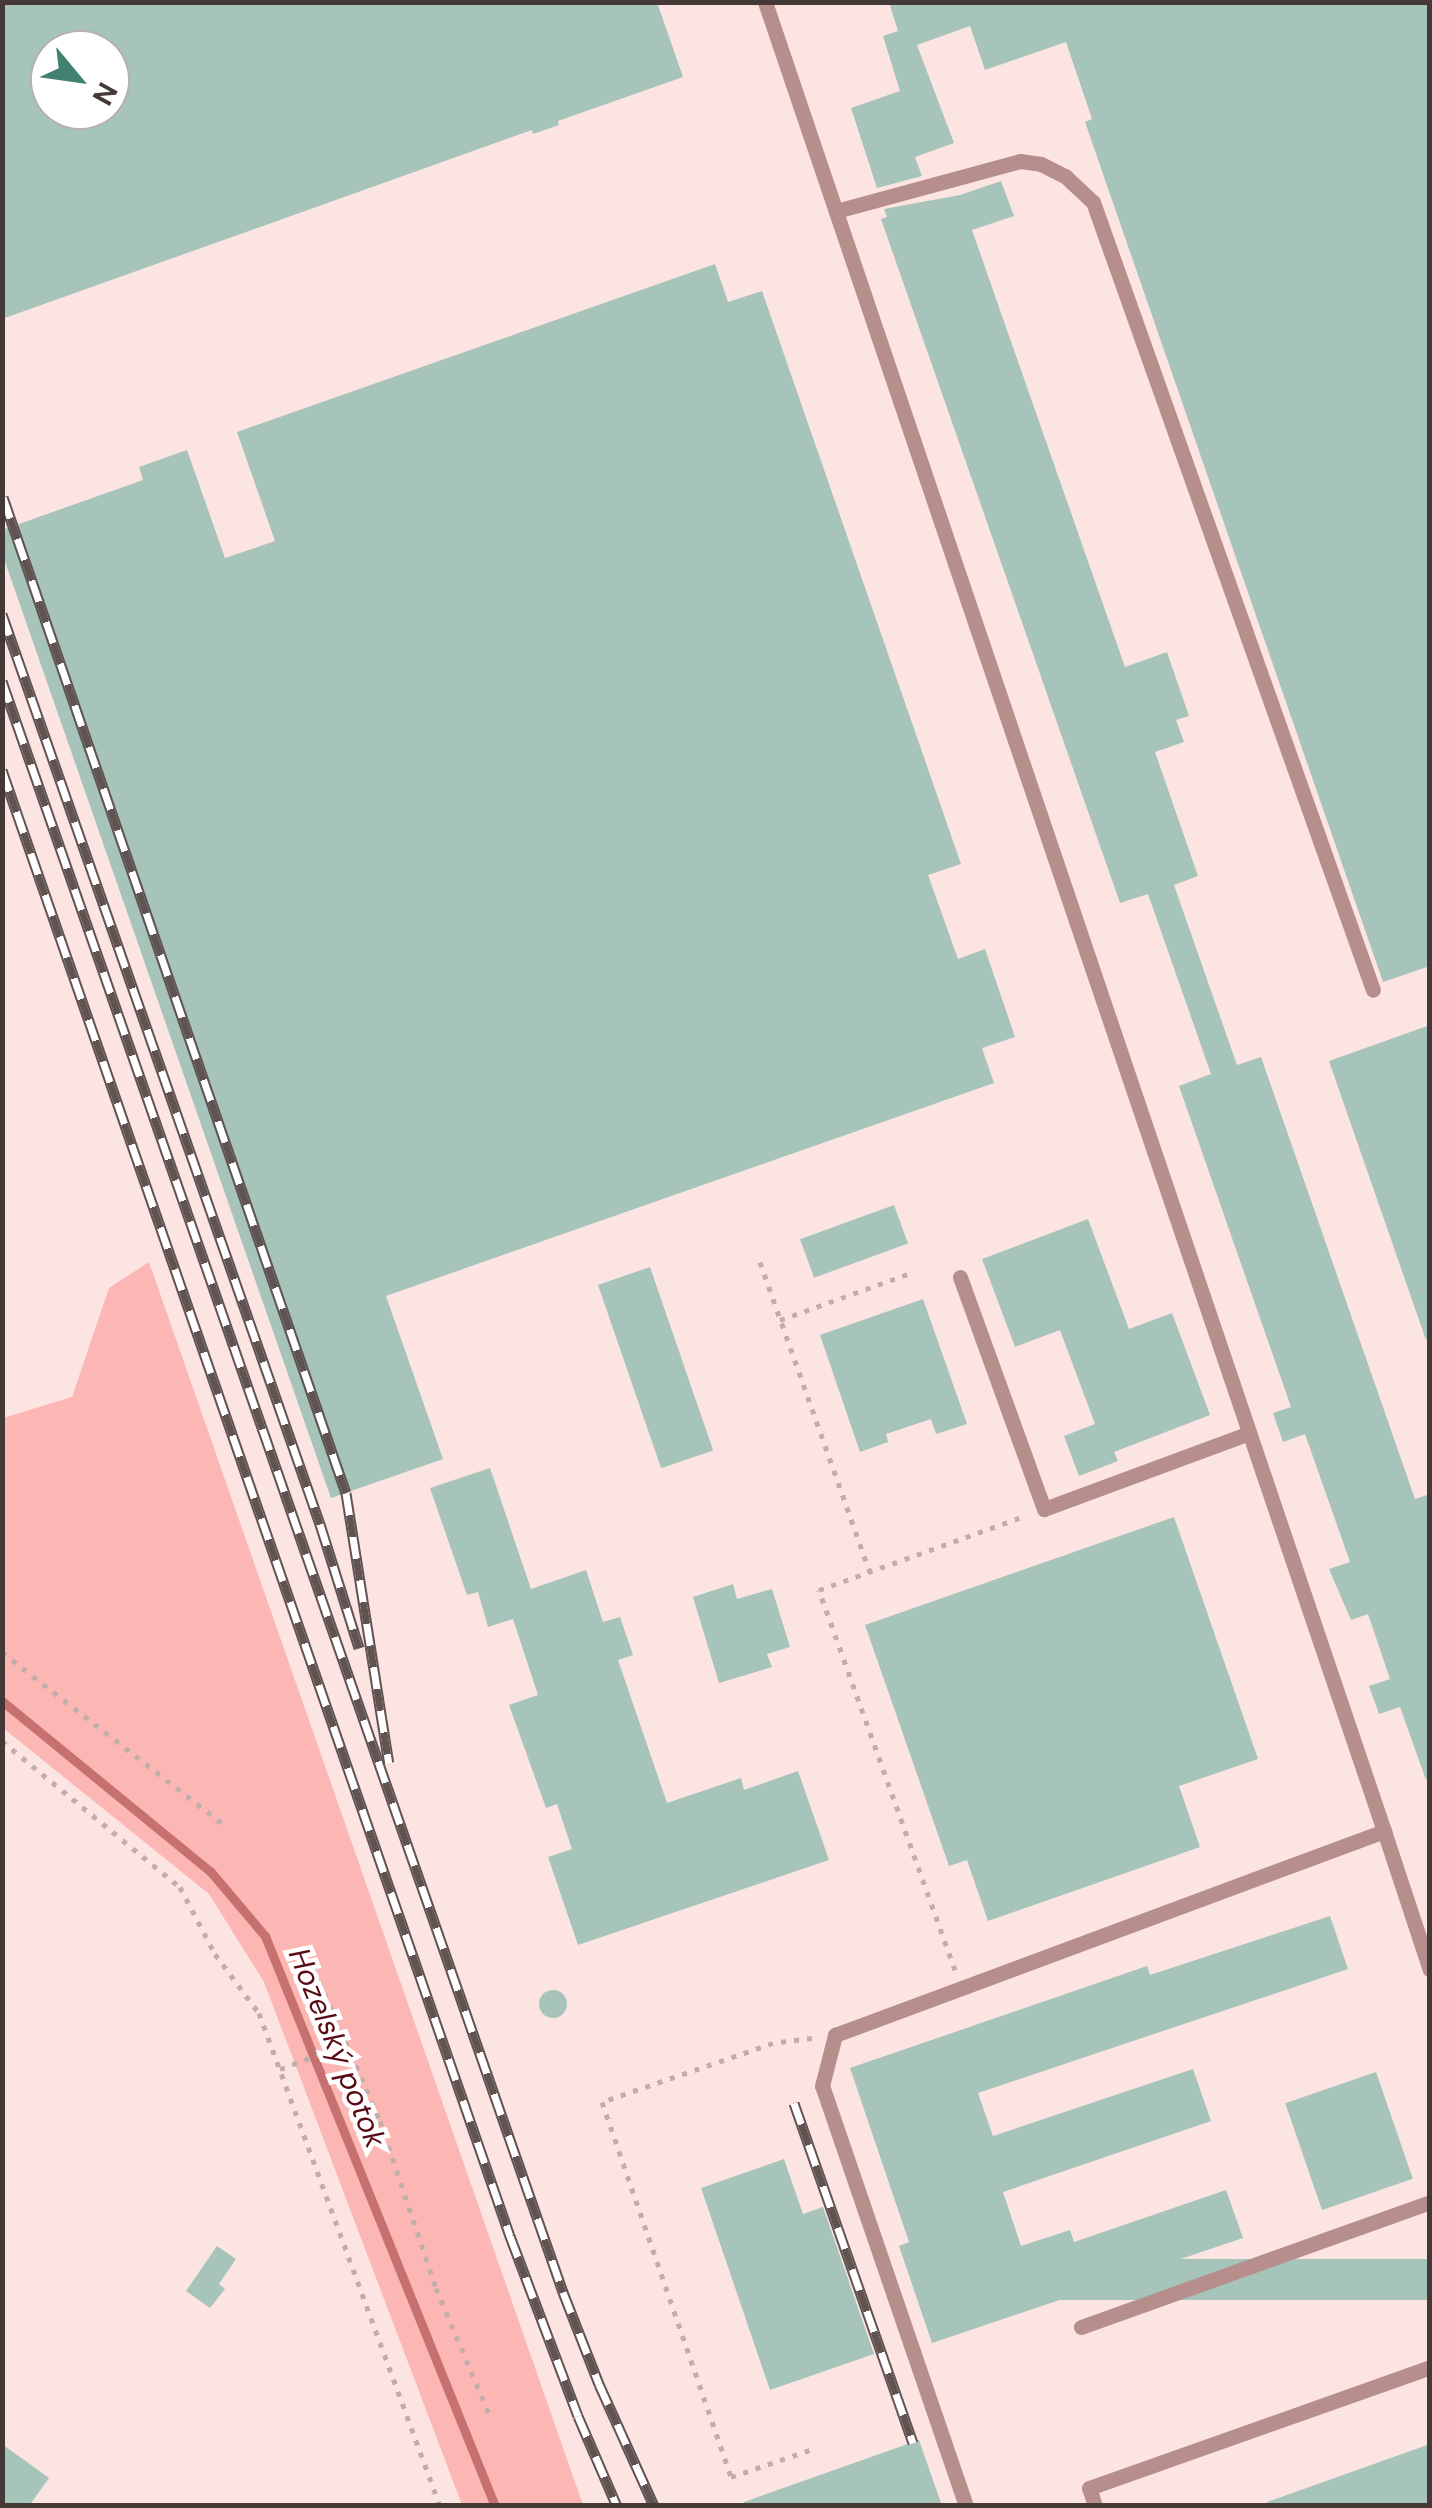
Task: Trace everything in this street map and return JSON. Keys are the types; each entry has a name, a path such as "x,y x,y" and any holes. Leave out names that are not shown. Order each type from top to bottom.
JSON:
{"lane":[{"path":"766,2 1430,1970"},
{"path":"836,211 1020,161 1041,164 1065,176 1093,202 1373,990"},
{"path":"960,1277 1044,1509 1249,1432"},
{"path":"966,2506 822,2086 835,2035 1384,1832"},
{"path":"1081,2326 1430,2202"},
{"path":"1095,2506 1089,2488 1430,2367"}],"path":[{"path":"760,1262 870,1572"},
{"path":"780,1320 913,1272"},
{"path":"961,1988 820,1590 1044,1509"},
{"path":"2,1652 228,1828"},
{"path":"2,1741 180,1887 214,1954 260,2014 440,2506"},
{"path":"314,1970 380,2122 436,2288 491,2419"},
{"path":"814,2448 731,2477 602,2102 773,2043 835,2035"},
{"path":"280,2069 347,2044"}],"shaded area":[{"path":"149,1262 583,2505 462,2505 264,1982 209,1894 3,1728 3,1418 72,1397 109,1288"}],"building":[{"path":"2,2 657,2 683,77 558,121 559,125 533,134 532,130 2,319"},
{"path":"889,2 1430,2 1430,966 1383,982 1085,122 1092,119 1066,42 985,70 970,26 917,45 954,143 915,157 922,176 877,188 851,108 900,91 883,36 898,31"},
{"path":"1001,181 1014,216 972,230 1125,667 1167,652 1189,716 1176,720 1184,742 1155,752 1198,876 1174,885 1237,1065 1261,1057 1415,1499 1430,1494 1430,1780 1426,1780 1400,1707 1379,1714 1369,1686 1390,1679 1368,1614 1351,1620 1329,1569 1350,1562 1305,1434 1283,1442 1273,1413 1291,1407 1179,1086 1211,1074 1148,894 1120,903 881,219 887,217 884,209 960,195"},
{"path":"715,264 728,302 762,291 961,864 928,875 958,959 985,949 1015,1037 982,1048 994,1083 386,1296 443,1459 331,1498 2,553 2,530 143,480 139,467 187,450 225,558 275,541 237,432"},
{"path":"1430,1025 1430,1339 1426,1340 1329,1061"},
{"path":"894,1205 908,1244 814,1278 800,1239"},
{"path":"1088,1219 1129,1329 1172,1313 1210,1415 1114,1452 1118,1461 1079,1476 1064,1436 1095,1424 1060,1330 1015,1347 982,1259"},
{"path":"650,1267 713,1450 661,1468 598,1285"},
{"path":"923,1299 967,1424 936,1434 931,1419 886,1434 888,1442 860,1452 820,1335"},
{"path":"490,1468 531,1589 586,1570 603,1622 620,1617 633,1655 618,1660 667,1803 741,1778 744,1790 798,1771 829,1860 578,1945 548,1857 572,1849 557,1804 546,1808 509,1705 538,1695 513,1619 488,1627 478,1592 467,1595 430,1488"},
{"path":"1174,1517 1258,1759 1179,1786 1200,1847 988,1921 967,1860 949,1866 865,1625"},
{"path":"733,1584 737,1599 772,1589 790,1647 767,1654 772,1667 719,1683 693,1597"},
{"path":"1330,1916 1348,1969 978,2093 993,2136 1193,2069 1211,2121 1003,2192 1021,2246 1070,2230 1074,2242 1226,2190 1243,2238 932,2343 899,2246 909,2242 850,2068 1147,1966 1150,1975"},
{"path":"553,1990 563,1994 567,2004 563,2014 553,2018 543,2014 539,2004 543,1994"},
{"path":"1376,2072 1413,2179 1322,2210 1285,2103"},
{"path":"784,2159 803,2214 823,2207 874,2354 770,2390 701,2188"},
{"path":"217,2246 236,2259 219,2284 225,2289 210,2308 186,2291"},
{"path":"943,2259 1430,2259 1430,2300 943,2300"},
{"path":"919,2440 942,2506 744,2506 744,2502"},
{"path":"2,2444 49,2478 29,2506 2,2506"},
{"path":"1430,2444 1430,2506 1268,2506 1267,2502"}],"waterway":[{"name":"Hozelský potok","path":"2,1701 210,1871 265,1936 495,2506"}],"railway":[{"path":"3,497 346,1493 389,1763"},
{"path":"2,614 320,1524 359,1648"},
{"path":"2,681 563,2292 654,2506"},
{"path":"2,770 510,2236 578,2416 617,2506"},
{"path":"794,2103 913,2443"}]}
